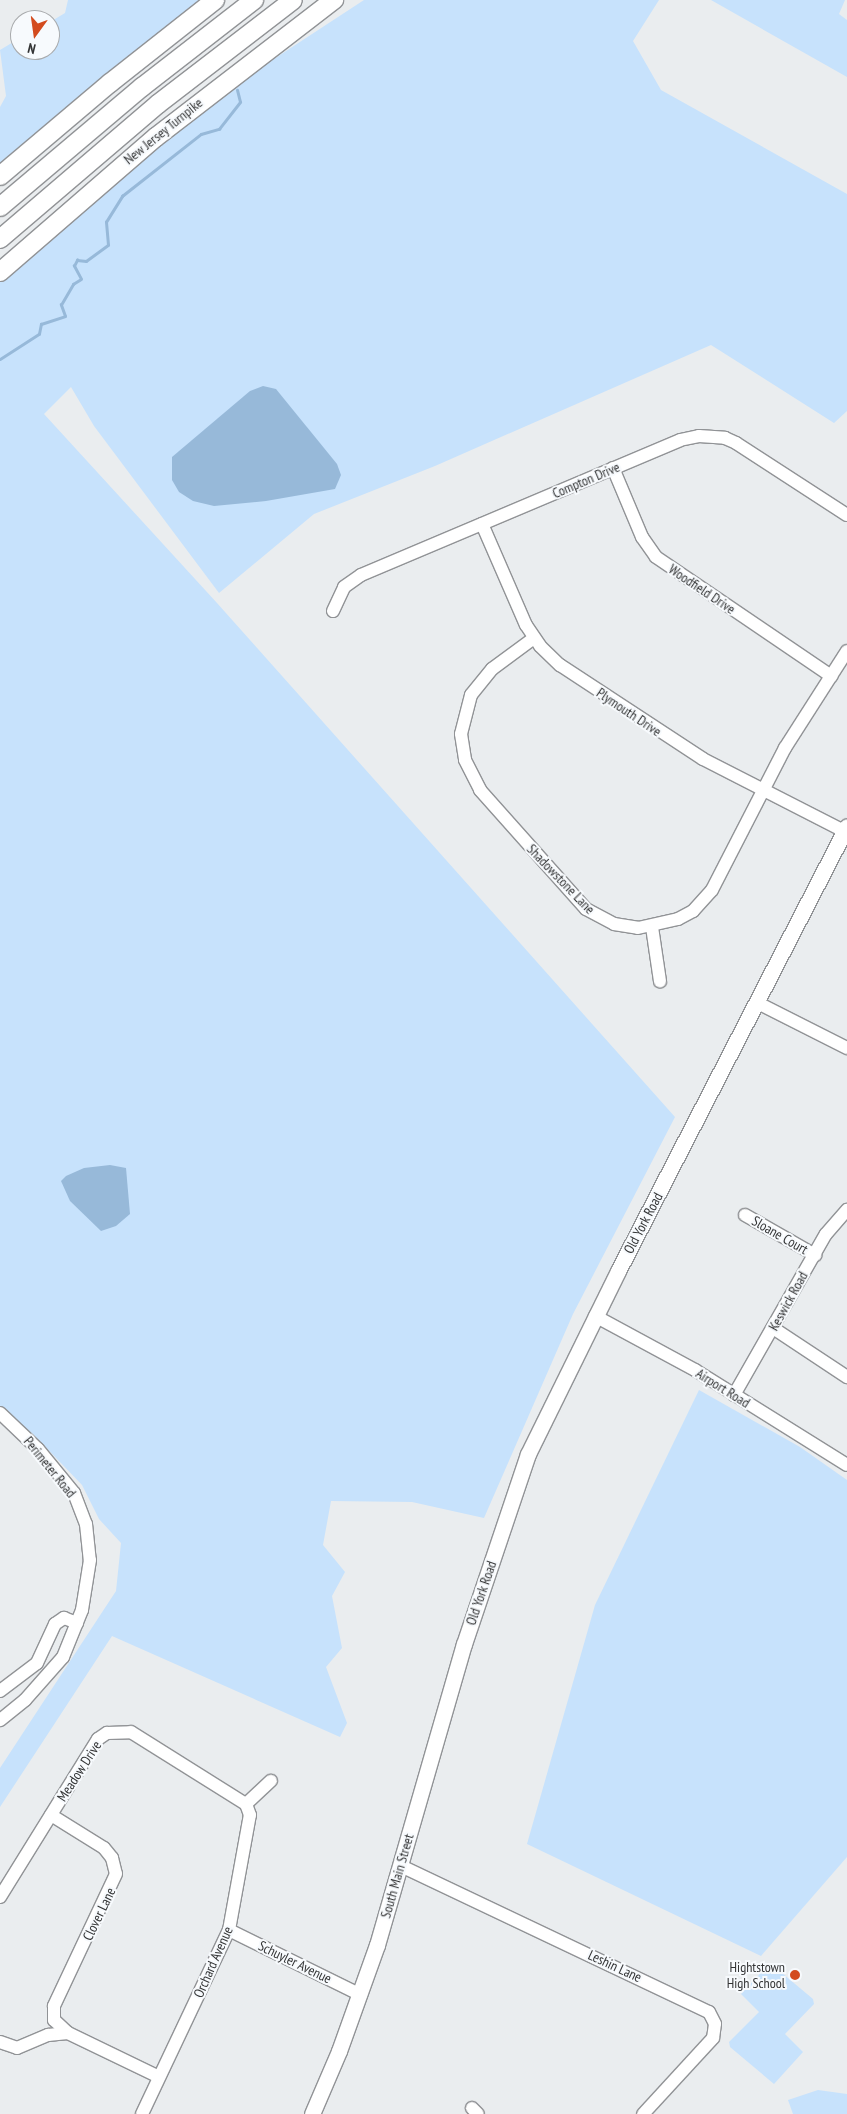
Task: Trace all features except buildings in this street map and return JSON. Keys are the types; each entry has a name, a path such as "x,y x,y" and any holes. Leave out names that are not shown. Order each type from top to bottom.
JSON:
{"highway":[{"path":"0,176 102,89 215,0"},
{"path":"0,207 135,93 254,0"},
{"name":"New Jersey Turnpike","path":"0,239 158,104 293,0"},
{"name":"New Jersey Turnpike","path":"0,272 156,137 334,0"}],"main road":[{"name":"Old York Road","path":"467,1633 524,1462 595,1316 758,1003 846,828"},
{"name":"South Main Street","path":"312,2114 360,1995 400,1866 467,1633"}],"street":[{"name":"Compton Drive","path":"333,611 341,591 351,580 686,438 712,436 725,438 757,456 847,515"},
{"name":"Woodfield Drive","path":"613,468 642,537 656,557 831,676"},
{"name":"Plymouth Drive","path":"482,524 534,638 560,665 675,742 763,790 846,828"},
{"name":"Shadowstone Lane","path":"534,638 487,674 468,701 461,734 472,778 586,908 614,924 652,928 693,911 712,890 785,748 847,651"},
{"path":"652,928 660,981"},
{"path":"758,1003 847,1048"},
{"name":"Keswick Road","path":"734,1395 832,1225 847,1210"},
{"name":"Sloane Court","path":"745,1215 815,1255"},
{"name":"Airport Road","path":"595,1316 734,1395 847,1465"},
{"path":"774,1328 847,1377"},
{"name":"Perimeter Road","path":"0,1413 38,1449 74,1493 86,1524 90,1560 88,1586 77,1622 63,1657 25,1700 3,1712"},
{"path":"0,1691 37,1663 55,1624 64,1618 77,1622"},
{"name":"Meadow Drive","path":"0,1897 98,1739 107,1733 122,1730 131,1732 246,1804"},
{"path":"246,1804 271,1781"},
{"name":"Orchard Avenue","path":"142,2114 229,1930 250,1816 246,1804"},
{"name":"Clover Lane","path":"51,1815 104,1848 112,1858 116,1874 54,2006 54,2020 68,2033"},
{"name":"Leshin Lane","path":"400,1866 709,2012 715,2024 713,2038 643,2114"},
{"name":"Schuyler Avenue","path":"229,1930 360,1995"},
{"path":"0,2042 17,2048 48,2035 68,2033 159,2078"}],"shaded area":[{"path":"68,0 220,0 0,181 0,107 6,96 0,50 10,44 10,60 60,60 60,16 65,13"},
{"path":"364,0 659,0 633,41 661,90 847,194 847,411 834,423 711,345 435,466 314,514 219,593 94,426 71,387 44,414 217,603 675,1117 573,1314 484,1518 412,1502 331,1501 323,1545 345,1572 332,1596 342,1648 326,1667 347,1723 340,1737 112,1636 0,1807 0,1768 116,1591 121,1543 99,1519 82,1485 33,1434 0,1408 0,264 112,165"},
{"path":"711,0 845,0 839,14 847,20 847,77"},
{"path":"263,386 276,389 337,464 341,475 335,489 266,501 214,506 193,501 179,492 172,480 172,457 250,391"},
{"path":"110,1165 126,1168 130,1214 116,1226 101,1231 70,1201 61,1181 66,1176 84,1168"},
{"path":"699,1390 800,1447 847,1480 847,1857 761,1956 527,1844 595,1605"},
{"path":"770,1963 813,1999 814,2004 785,2034 803,2052 774,2084 730,2047 729,2042 759,2012 741,1994"},
{"path":"818,2090 847,2094 847,2114 793,2114 788,2100"}],"waterway":[{"path":"0,359 39,334 41,324 65,316 61,305 73,284 81,279 74,266 77,260 86,261 108,245 106,222 122,196 201,134 219,129 240,102 237,90"}],"place":[{"name":"Hightstown High School","path":"795,1975"}]}
